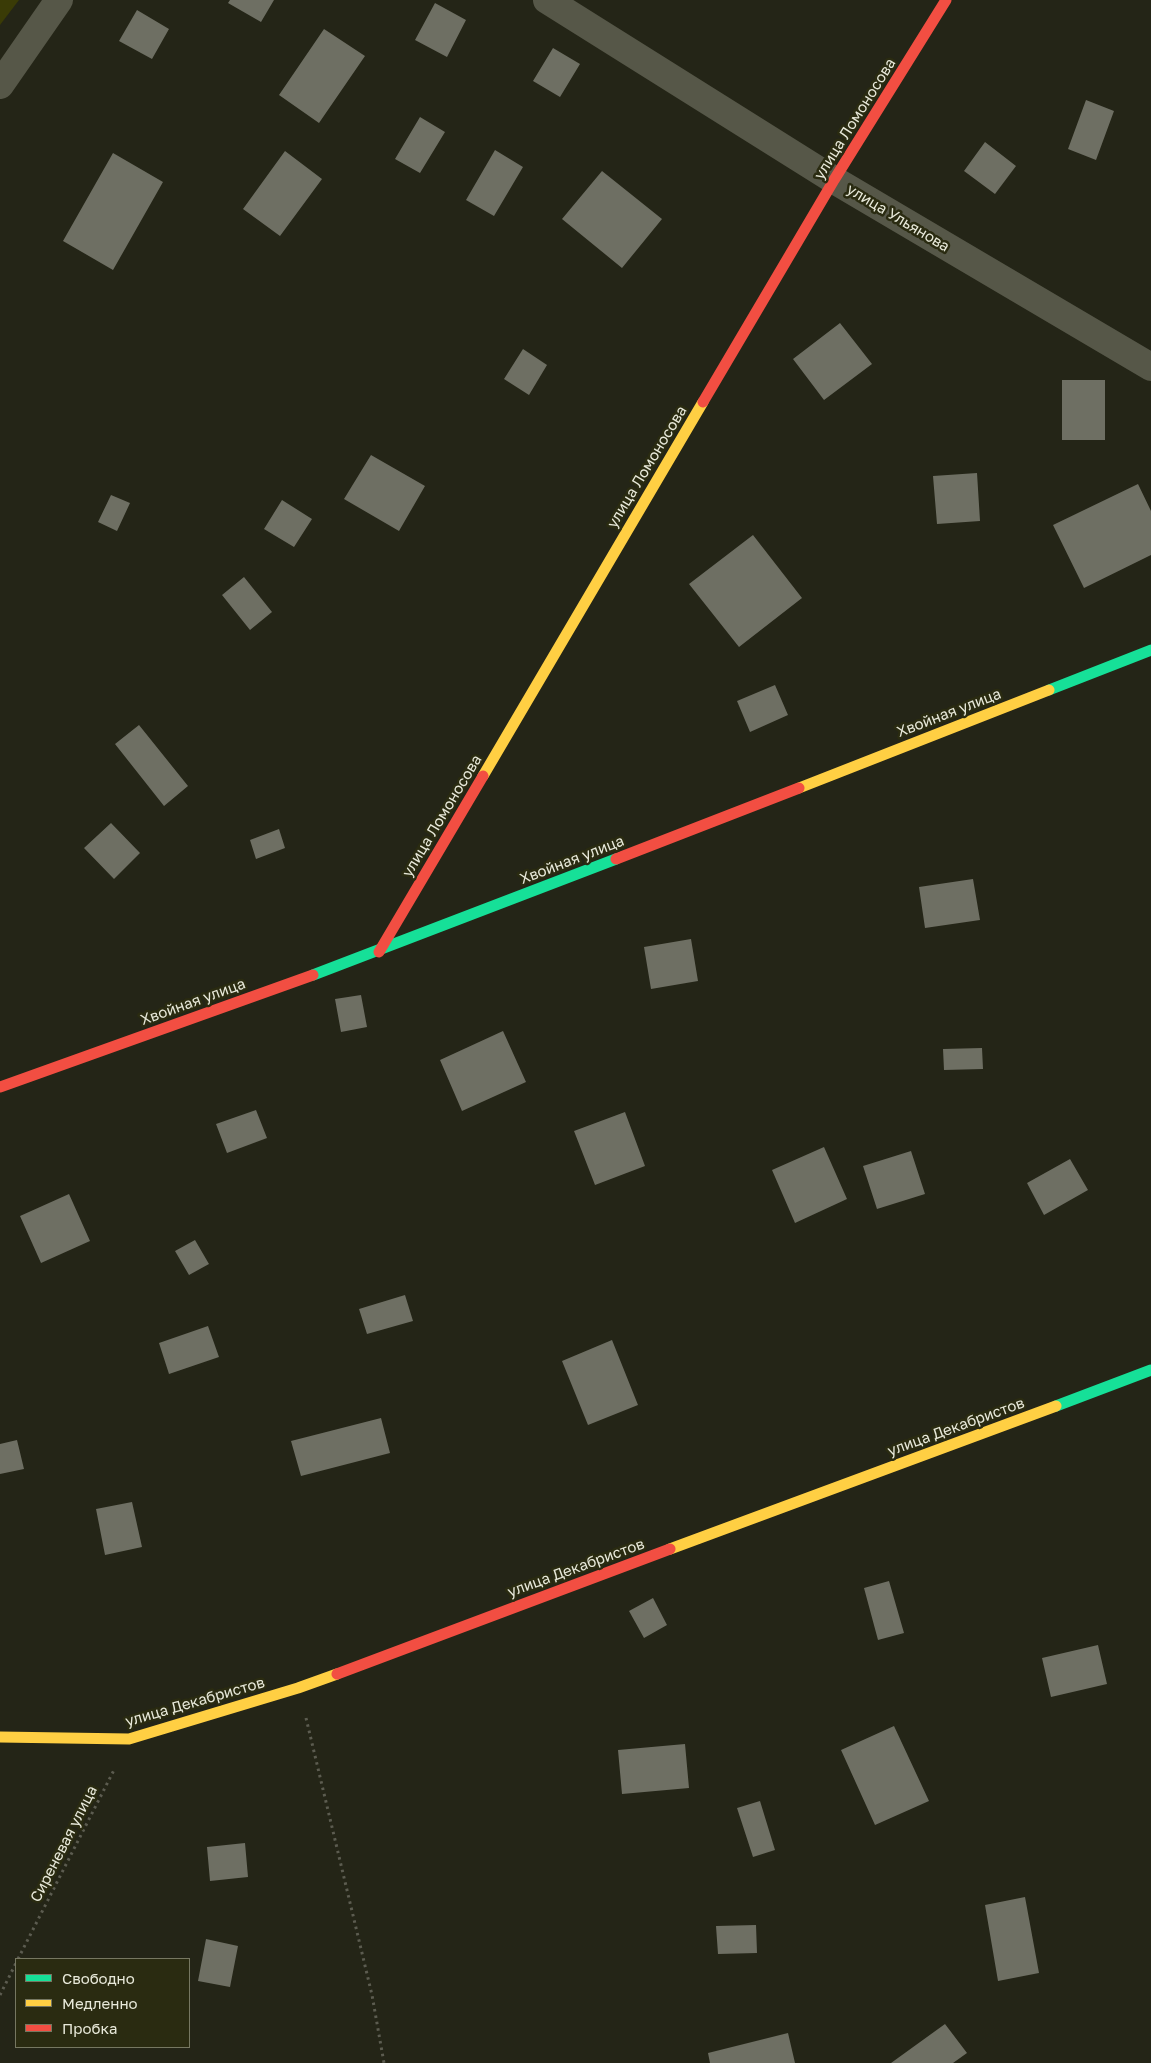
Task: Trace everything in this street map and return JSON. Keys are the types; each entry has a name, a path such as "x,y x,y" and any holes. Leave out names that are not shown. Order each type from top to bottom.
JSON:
{"street":[{"path":"0,85 59,0"},
{"name":"улица Ульянова","path":"547,0 834,180 1151,367"},
{"name":"улица Ломоносова","path":"379,952 834,180 946,0"},
{"name":"Хвойная улица","path":"0,1087 379,952 1151,650"},
{"name":"улица Декабристов","path":"0,1738 129,1738 298,1688 1151,1370"}],"path":[{"path":"298,1688 372,1995 384,2063"},
{"name":"Сиреневая улица","path":"19,1958 129,1738"},
{"path":"0,1995 15,1965"}],"shaded area":[{"path":"0,0 19,0 0,25"}],"building":[{"path":"230,0 274,0 261,22 228,3"},
{"path":"435,3 466,20 447,57 415,40"},
{"path":"137,10 169,29 152,59 119,41"},
{"path":"324,29 365,56 319,123 279,95"},
{"path":"553,48 580,64 560,97 533,81"},
{"path":"1086,100 1114,111 1096,160 1068,149"},
{"path":"420,117 445,132 420,173 395,159"},
{"path":"985,142 1016,166 995,194 964,171"},
{"path":"495,150 523,167 494,216 466,200"},
{"path":"285,151 322,179 280,236 243,209"},
{"path":"113,153 163,182 113,270 63,241"},
{"path":"602,171 662,219 622,268 562,219"},
{"path":"840,323 872,364 824,400 793,359"},
{"path":"523,349 547,365 529,395 504,379"},
{"path":"1062,380 1105,380 1105,440 1062,440"},
{"path":"371,455 425,486 399,531 344,499"},
{"path":"977,473 980,521 937,524 933,476"},
{"path":"1138,484 1151,511 1151,555 1084,588 1053,525"},
{"path":"111,495 130,503 117,531 98,522"},
{"path":"282,500 312,519 294,547 264,529"},
{"path":"753,535 802,598 739,647 689,584"},
{"path":"244,577 272,612 250,630 222,595"},
{"path":"775,685 788,715 750,732 737,701"},
{"path":"139,725 188,786 164,806 115,744"},
{"path":"111,823 140,853 114,879 84,848"},
{"path":"279,829 285,848 256,859 250,840"},
{"path":"973,879 980,920 925,928 919,887"},
{"path":"691,939 698,981 651,989 644,947"},
{"path":"361,995 367,1027 341,1032 335,999"},
{"path":"503,1031 526,1082 462,1111 440,1060"},
{"path":"982,1048 983,1069 944,1070 943,1049"},
{"path":"256,1110 267,1138 227,1153 216,1124"},
{"path":"625,1112 645,1166 595,1185 574,1131"},
{"path":"824,1147 847,1199 795,1223 772,1170"},
{"path":"911,1151 925,1194 877,1209 863,1166"},
{"path":"1070,1159 1088,1190 1044,1215 1027,1183"},
{"path":"69,1194 90,1241 41,1263 20,1216"},
{"path":"195,1240 209,1264 189,1275 175,1251"},
{"path":"405,1295 413,1321 367,1334 359,1309"},
{"path":"208,1326 219,1357 169,1374 159,1343"},
{"path":"612,1340 638,1405 588,1425 562,1361"},
{"path":"381,1418 390,1453 301,1476 291,1441"},
{"path":"17,1440 24,1469 0,1474 0,1444"},
{"path":"132,1502 142,1547 105,1555 96,1509"},
{"path":"889,1581 904,1633 878,1640 864,1588"},
{"path":"653,1598 667,1625 644,1638 629,1611"},
{"path":"1098,1645 1107,1684 1051,1697 1042,1658"},
{"path":"894,1726 929,1801 875,1825 841,1750"},
{"path":"685,1744 689,1788 622,1794 618,1750"},
{"path":"760,1801 775,1850 753,1857 737,1808"},
{"path":"245,1843 248,1877 210,1881 207,1847"},
{"path":"1025,1897 1039,1973 998,1981 985,1905"},
{"path":"756,1925 757,1953 718,1954 716,1926"},
{"path":"206,1939 238,1946 230,1987 198,1981"},
{"path":"945,2024 967,2053 953,2063 891,2063"},
{"path":"788,2033 795,2063 710,2063 708,2053"}],"traffic: fast":[{"path":"1049,690 1151,650"},
{"path":"313,975 616,859"},
{"path":"1056,1406 1151,1370"}],"traffic: slow":[{"path":"483,776 703,402"},
{"path":"799,788 1049,690"},
{"path":"670,1549 1056,1406"},
{"path":"0,1737 129,1739 298,1688 337,1674"}],"traffic: jam":[{"path":"703,402 834,180 946,0"},
{"path":"379,952 483,776"},
{"path":"616,859 799,788"},
{"path":"0,1087 313,975"},
{"path":"337,1674 670,1549"}]}
